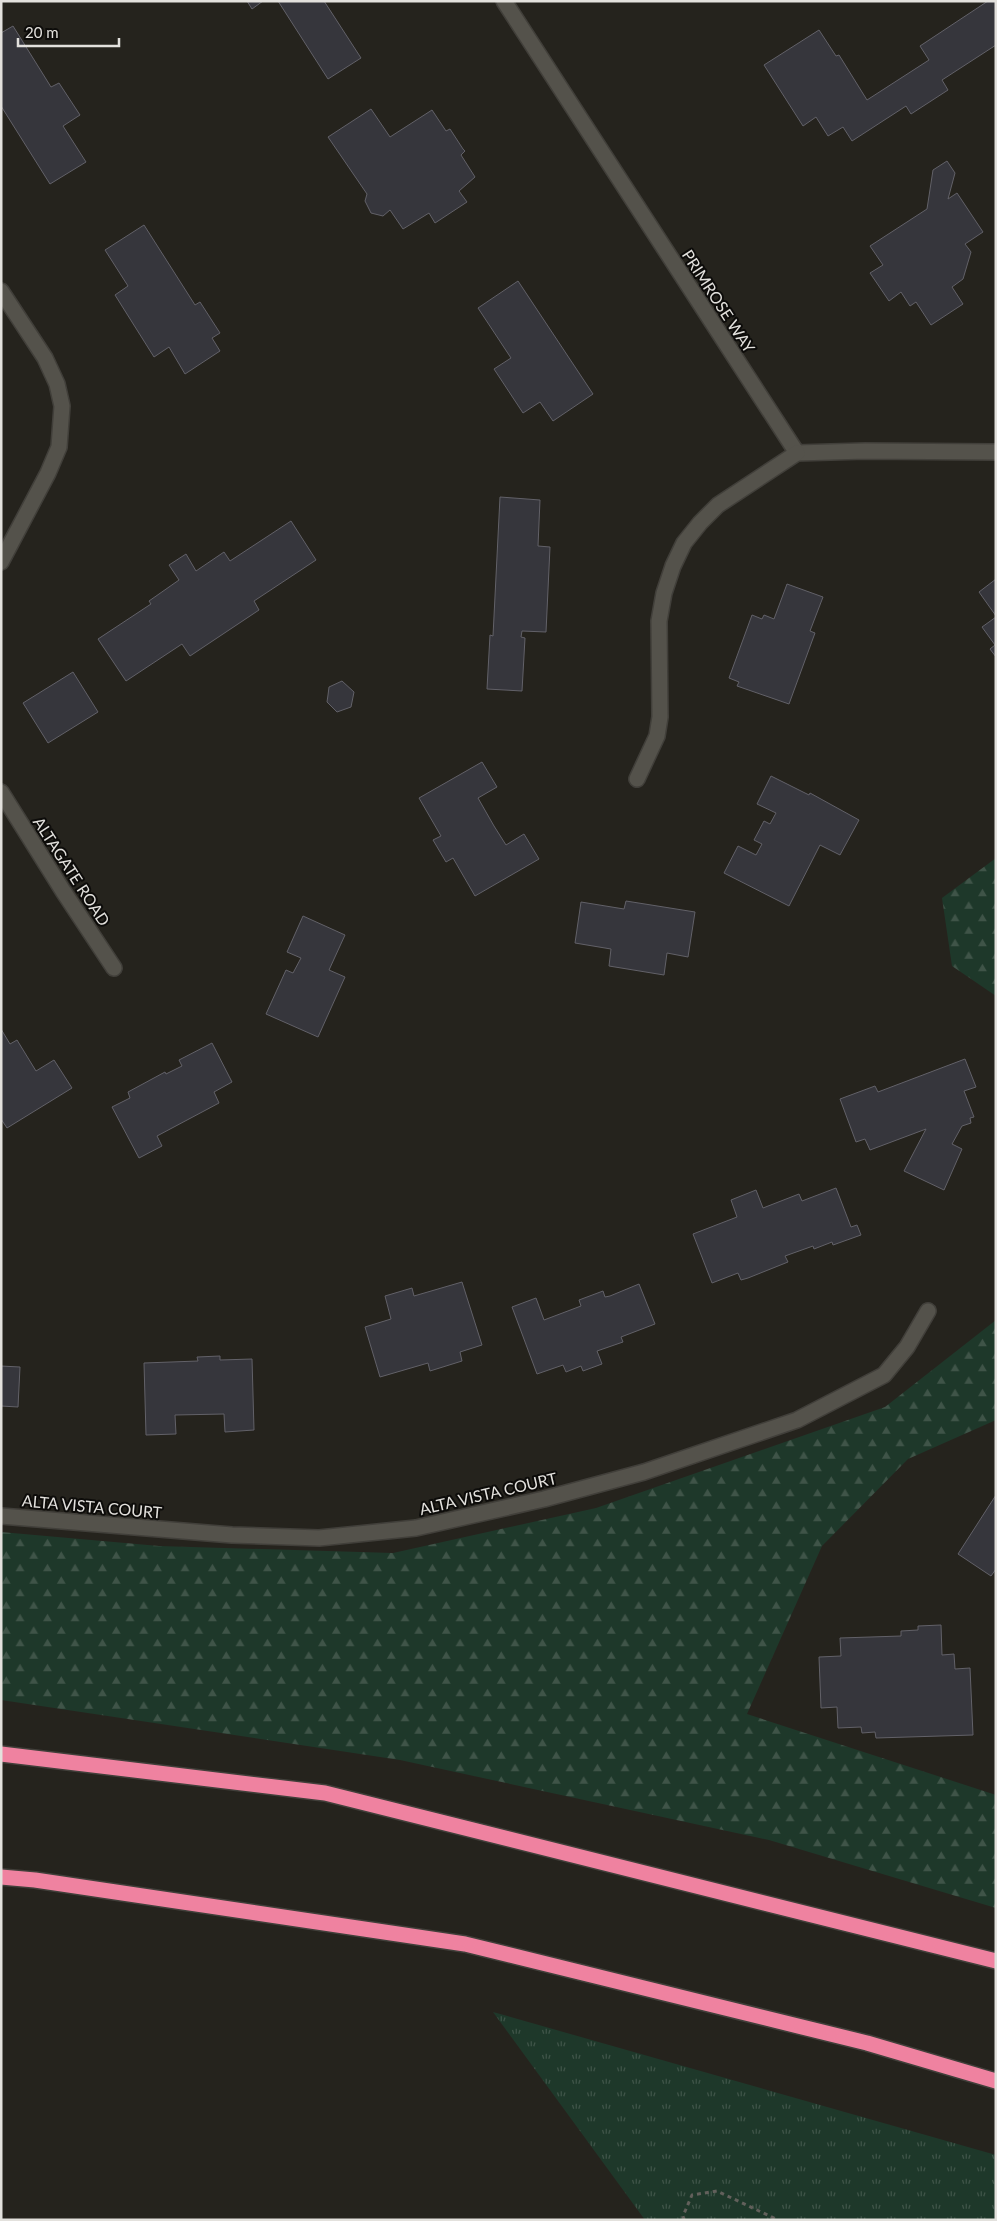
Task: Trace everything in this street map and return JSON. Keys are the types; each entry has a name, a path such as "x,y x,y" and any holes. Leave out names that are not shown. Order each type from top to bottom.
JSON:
{"highway":[{"path":"1,1754 325,1793 996,1961"},
{"path":"1,1877 45,1881 465,1944 867,2042 996,2081"}],"street":[{"name":"PRIMROSE WAY","path":"504,1 797,454"},
{"path":"1,290 45,358 57,384 62,406 62,430 59,447 48,473 1,562"},
{"path":"637,779 657,736 660,717 659,621 664,593 672,566 684,543 700,522 718,504 797,454 865,451 996,452"},
{"name":"ALTAGATE ROAD","path":"1,792 63,892 114,968"},
{"name":"ALTA VISTA COURT","path":"1,1516 232,1535 319,1538 416,1528 544,1499 644,1472 797,1420 884,1376 907,1347 928,1311"}],"path":[{"path":"684,2220 683,2216 692,2195 717,2191 778,2220"}],"green space":[{"path":"996,858 996,996 952,966 942,898"},
{"path":"996,1320 996,1420 908,1459 822,1546 747,1714 996,1795 996,1908 769,1840 400,1760 1,1700 1,1532 159,1546 393,1553 596,1508 885,1407"},
{"path":"493,2012 996,2155 996,2220 645,2220"}],"building":[{"path":"247,1 263,1 252,9"},
{"path":"278,1 324,1 361,58 328,79"},
{"path":"988,1 996,1 996,45 942,80 948,90 911,114 906,106 852,141 843,127 828,136 816,117 803,126 764,65 819,30 836,56 839,55 867,100 929,60 920,46"},
{"path":"13,26 51,87 59,83 80,115 63,126 86,162 50,184 1,106 1,33"},
{"path":"371,109 390,137 432,110 446,131 450,129 465,151 461,155 475,177 459,191 467,202 435,223 429,213 403,229 390,210 383,216 371,213 365,201 367,194 328,137"},
{"path":"947,161 955,173 948,199 957,193 983,232 965,244 971,252 963,279 952,287 963,304 931,325 916,302 910,306 901,292 889,301 870,273 883,265 870,246 927,209 933,170"},
{"path":"144,225 195,305 200,302 220,333 212,338 220,351 185,374 169,347 154,357 115,295 128,286 105,250"},
{"path":"518,281 593,394 553,421 540,402 523,413 494,369 511,358 478,308"},
{"path":"500,497 540,500 538,546 550,547 546,632 522,631 521,637 525,638 522,691 487,689 490,635 493,636"},
{"path":"291,521 316,560 254,601 259,610 190,656 182,644 126,681 98,639 151,604 149,601 179,580 169,565 186,554 196,571 224,552 230,561"},
{"path":"996,579 996,616 979,592"},
{"path":"787,584 823,597 810,631 815,633 789,704 737,686 739,682 729,678 752,615 762,619 764,615 774,619"},
{"path":"996,617 996,657 990,649 995,645 982,627"},
{"path":"73,672 98,712 48,743 23,703"},
{"path":"342,681 354,692 351,707 337,712 327,702 329,687"},
{"path":"482,762 497,787 478,798 494,826 506,845 524,834 539,859 475,896 453,858 446,862 433,840 441,836 419,798"},
{"path":"771,776 809,795 810,793 859,820 840,855 820,845 789,906 724,873 738,846 756,855 762,844 754,840 764,821 770,824 776,813 757,804"},
{"path":"626,901 695,912 688,957 667,953 664,975 609,966 611,949 575,943 581,902 624,909"},
{"path":"303,916 345,935 329,970 345,977 318,1037 266,1014 286,970 293,973 301,958 287,952"},
{"path":"1,1029 10,1044 17,1040 36,1071 54,1060 72,1088 7,1128 1,1119"},
{"path":"212,1043 232,1082 214,1092 219,1103 157,1136 162,1146 139,1158 112,1107 130,1098 128,1092 165,1072 166,1074 182,1066 179,1060"},
{"path":"965,1059 976,1087 964,1091 974,1117 970,1118 971,1123 962,1126 952,1144 962,1149 944,1190 904,1171 926,1129 870,1150 865,1139 856,1142 840,1099 875,1086 878,1092"},
{"path":"836,1188 851,1227 857,1225 861,1235 833,1245 832,1242 814,1249 813,1246 785,1256 788,1262 748,1278 741,1280 738,1273 712,1283 693,1234 737,1217 731,1200 756,1190 763,1208 799,1194 802,1201"},
{"path":"462,1282 482,1345 460,1352 462,1361 430,1371 428,1363 380,1377 365,1327 391,1319 385,1296 412,1288 414,1296"},
{"path":"639,1284 655,1324 621,1337 623,1342 597,1351 602,1364 583,1371 581,1366 566,1372 563,1365 537,1374 512,1307 536,1298 544,1320 581,1306 579,1300 603,1291 605,1297 610,1296"},
{"path":"220,1356 220,1360 252,1359 254,1430 225,1432 224,1414 175,1415 176,1434 146,1435 144,1363 198,1361 197,1357"},
{"path":"1,1366 20,1367 18,1407 1,1406"},
{"path":"996,1495 996,1569 991,1576 958,1554"},
{"path":"941,1625 942,1655 954,1654 955,1669 970,1668 973,1735 876,1738 875,1732 862,1733 861,1727 838,1728 837,1707 821,1708 819,1657 841,1656 840,1638 901,1636 901,1631 918,1630 918,1626"}]}
